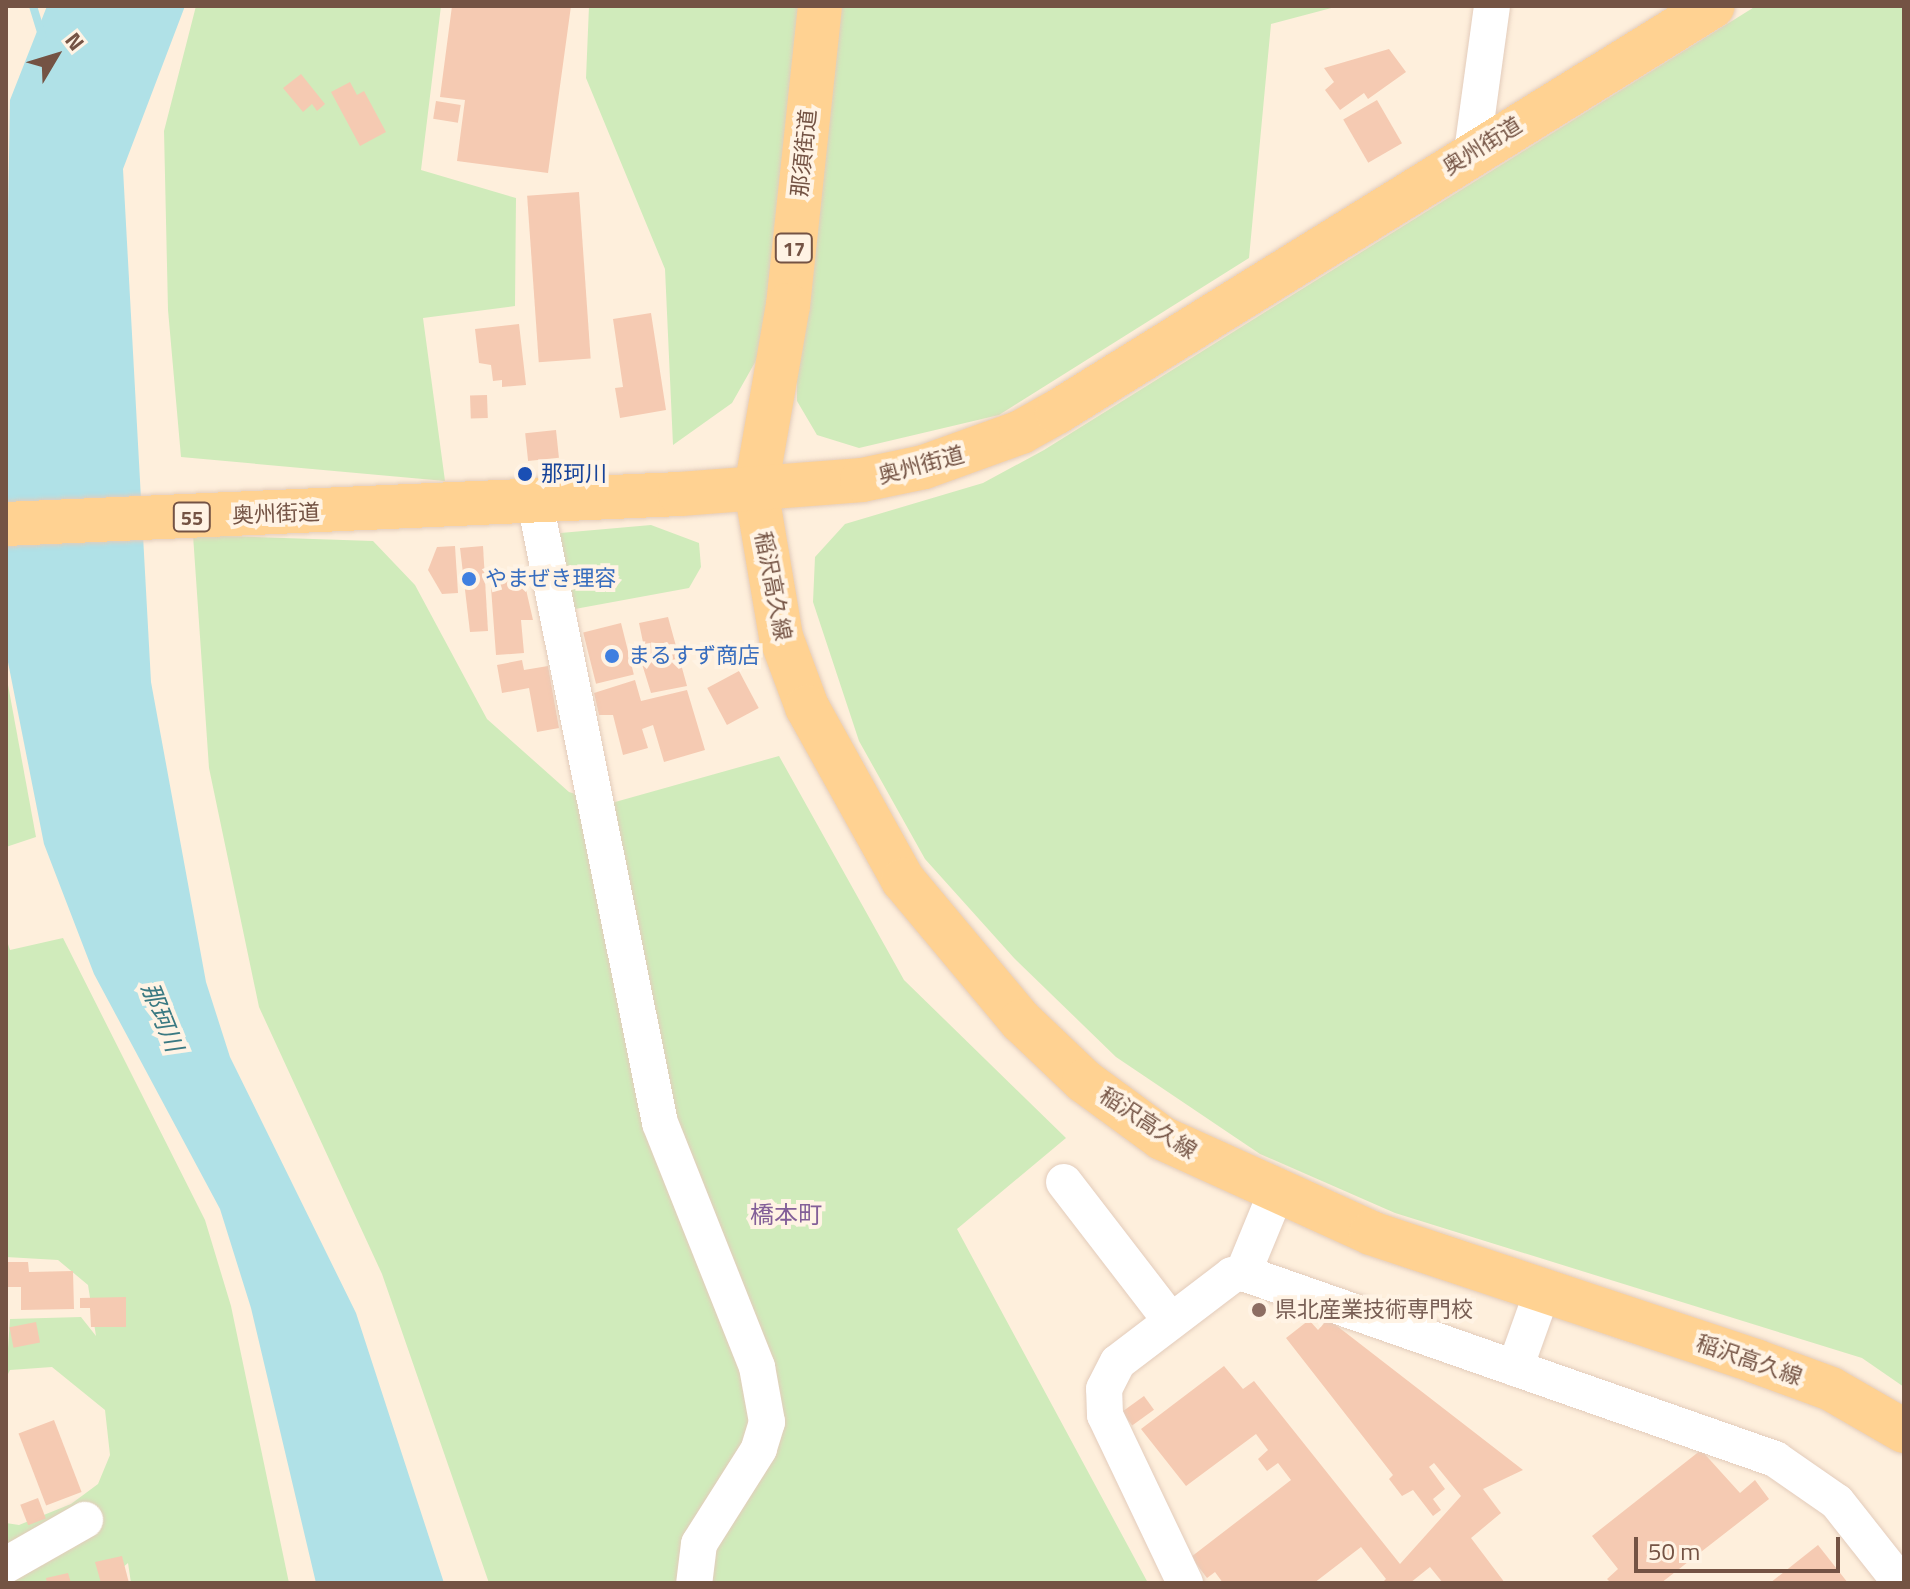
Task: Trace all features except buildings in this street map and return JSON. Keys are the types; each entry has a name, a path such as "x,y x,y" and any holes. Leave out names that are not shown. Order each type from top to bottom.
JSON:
{"main road":[{"name":"那須街道","path":"756,489 788,305 820,6"},
{"name":"奥州街道","path":"6,524 378,511 756,489 908,470 1021,432 1713,6"},
{"name":"稲沢高久線","path":"756,489 781,637 802,693 849,792 903,880 1021,1021 1084,1081 1162,1138 1276,1193 1371,1233 1831,1389 1904,1431"}],"street":[{"path":"1472,152 1492,6"},
{"path":"535,502 660,1123 757,1367 767,1422 759,1449 699,1544 694,1583"},
{"path":"1064,1182 1171,1321"},
{"path":"1243,1273 1276,1193"},
{"path":"1185,1583 1105,1415 1104,1389 1118,1362 1232,1275 1243,1273 1775,1459 1837,1502 1901,1583"},
{"path":"1515,1368 1543,1290"},
{"path":"6,1565 85,1520"}],"green space":[{"path":"196,6 441,6 421,170 516,198 515,306 423,318 445,481 181,457 168,310 164,131"},
{"path":"589,6 1339,6 1271,24 1249,258 999,415 859,448 817,435 797,401 797,288 732,403 673,445 665,269 586,78"},
{"path":"1756,6 1904,6 1904,1387 1862,1358 1395,1213 1260,1154 1116,1057 1014,958 925,859 859,741 813,602 815,557 845,524 983,483 1044,450"},
{"path":"651,525 699,543 701,567 689,588 564,611 549,534"},
{"path":"193,535 373,541 415,585 487,719 569,792 608,804 779,756 904,980 1066,1138 957,1229 1148,1583 489,1583 382,1274 259,1007 209,768"},
{"path":"6,674 36,837 6,847"},
{"path":"6,938 10,950 63,938 205,1220 231,1306 289,1583 131,1583 128,1563 104,1583 6,1583 6,1523 19,1525 71,1504 98,1484 110,1455 105,1410 52,1367 10,1370 6,1378 10,1319 81,1317 96,1336 88,1285 58,1260 6,1257"}],"water":[{"path":"47,6 185,6 123,169 151,682 206,982 230,1057 356,1313 444,1583 316,1583 251,1308 220,1209 94,974 44,844 6,652 6,331 10,100"}],"waterway":[{"path":"33,6 42,36"}],"place":[{"name":"那珂川","path":"525,474"},
{"name":"やまぜき理容","path":"469,579"},
{"name":"まるすず商店","path":"612,656"},
{"name":"県北産業技術専門校","path":"1259,1310"}],"district":[{"name":"橋本町","path":"786,1215"}]}
